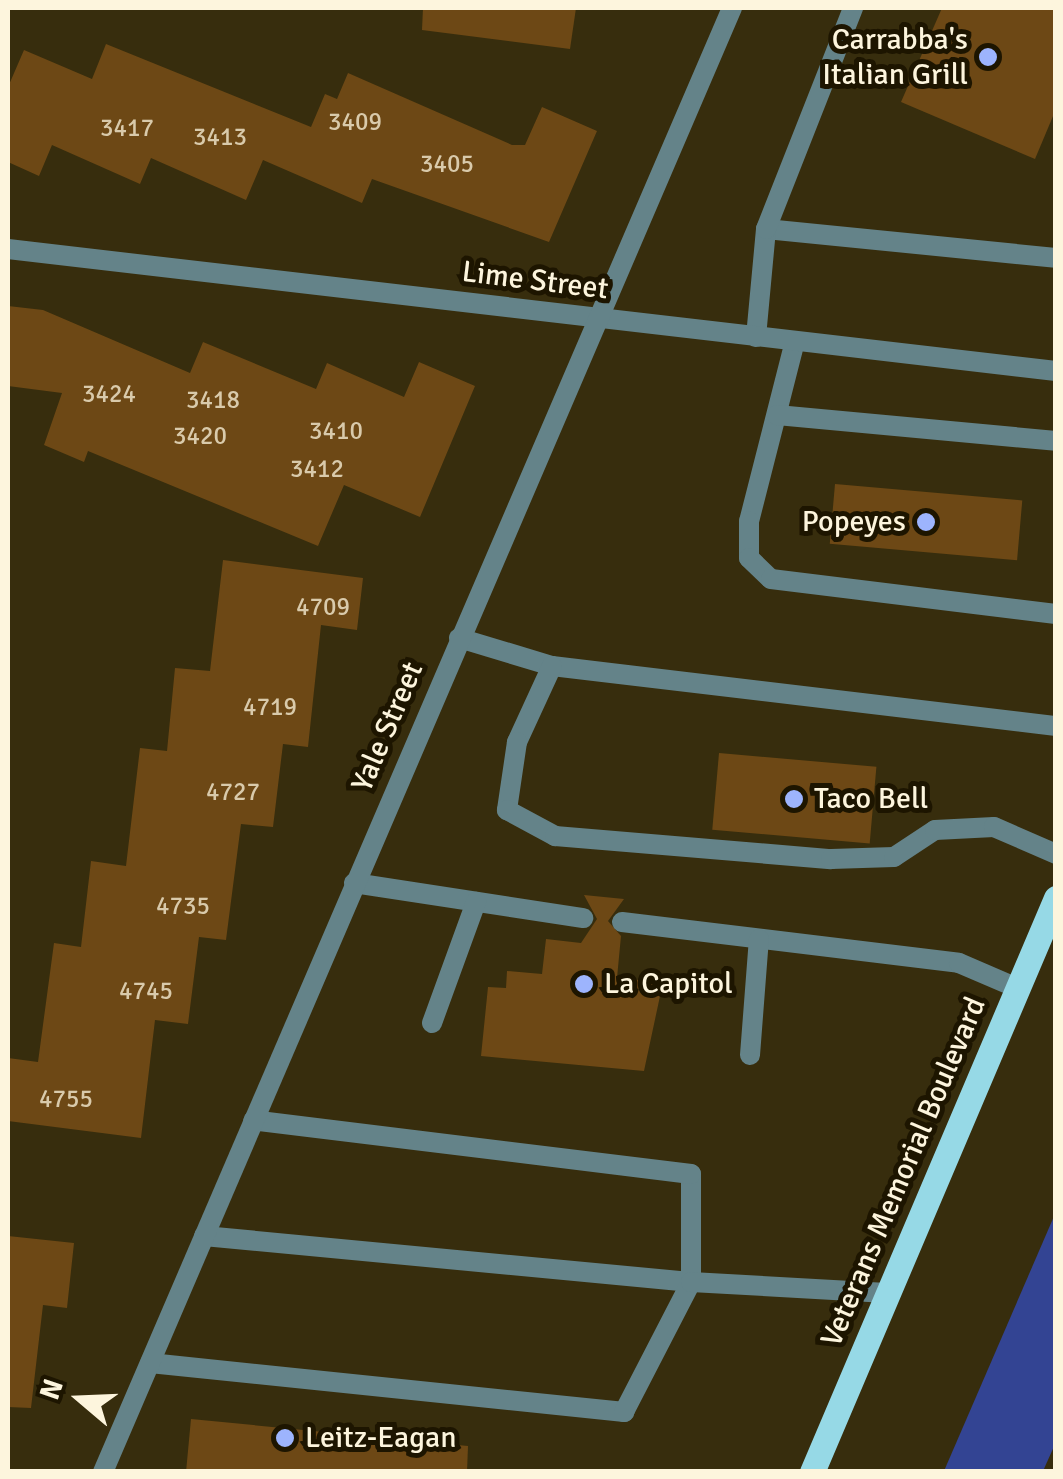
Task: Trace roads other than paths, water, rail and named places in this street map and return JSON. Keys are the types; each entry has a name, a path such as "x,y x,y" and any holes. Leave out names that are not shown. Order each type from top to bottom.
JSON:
{"main road":[{"name":"Veterans Memorial Boulevard","path":"812,1472 1056,898"}],"street":[{"name":"Yale Street","path":"104,1472 595,319 732,8"},
{"path":"756,337 766,229 853,8"},
{"path":"766,229 1056,258"},
{"name":"Lime Street","path":"8,249 1056,371"},
{"path":"795,342 749,521 749,558 770,579 1056,614"},
{"path":"777,415 1056,442"},
{"path":"459,638 552,666 1056,726"},
{"path":"552,666 517,742 508,810 554,836 830,859 894,857 935,830 994,827 1056,854"},
{"path":"354,883 583,918"},
{"path":"432,1023 476,902"},
{"path":"622,922 959,963 1017,988"},
{"path":"750,1056 759,939"},
{"path":"150,1363 624,1412 691,1282 690,1174 253,1120"},
{"path":"204,1236 691,1282 887,1293"}],"water":[{"path":"1055,1214 1056,1442 1043,1471 944,1471"}],"place":[{"name":"Carrabba's Italian Grill","path":"988,57"},
{"name":"Popeyes","path":"926,522"},
{"name":"Taco Bell","path":"794,799"},
{"name":"La Capitol","path":"584,984"},
{"name":"Leitz-Eagan","path":"285,1438"}]}
